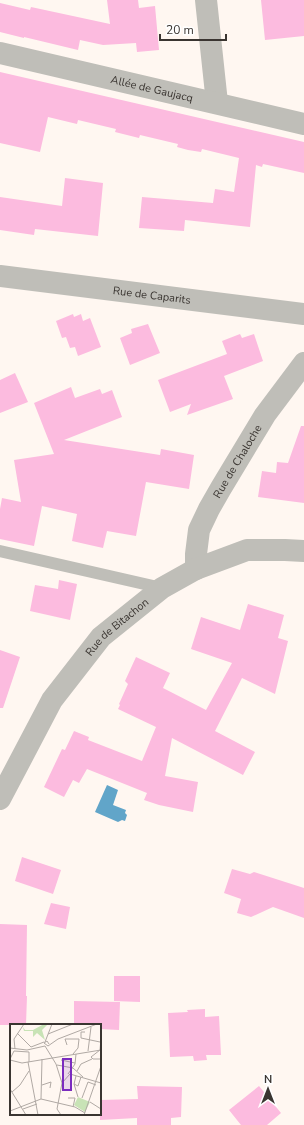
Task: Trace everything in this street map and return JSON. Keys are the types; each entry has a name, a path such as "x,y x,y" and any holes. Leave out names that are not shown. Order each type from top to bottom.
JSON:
{"street":[{"path":"206,0 216,103"},
{"name":"Allée de Gaujacq","path":"0,53 304,124"},
{"name":"Rue de Caparits","path":"0,276 304,314"},
{"name":"Rue de Chaloche","path":"196,569 199,530 220,488 265,415 304,363"},
{"name":"Rue de Bitachon","path":"0,799 52,700 73,671 101,637 162,588 196,569 247,550 285,550 304,552"}],"lane":[{"path":"0,551 162,588"}],"water":[{"path":"107,785 118,790 113,805 126,810 125,813 127,815 125,821 122,820 118,822 95,812"}],"building":[{"path":"107,0 138,0 139,8 155,6 159,50 137,52 136,43 103,45 80,40 78,50 0,32 0,3 30,10 31,7 110,24"},
{"path":"261,0 304,0 304,36 265,40"},
{"path":"0,72 304,142 304,173 263,164 262,167 256,165 250,227 185,220 184,231 139,228 142,197 213,203 215,189 234,192 239,158 202,149 201,152 188,150 177,147 178,144 140,135 139,138 115,132 116,129 78,120 77,124 48,117 40,152 0,143"},
{"path":"65,178 103,183 98,236 35,229 34,235 0,230 0,197 62,206"},
{"path":"73,314 74,317 81,314 83,321 90,318 101,347 78,356 75,347 70,348 66,337 62,338 56,321"},
{"path":"148,324 160,353 130,365 120,338 132,333 131,329"},
{"path":"240,334 242,338 254,334 263,361 224,376 233,399 187,415 191,404 170,412 158,380 227,354 222,341"},
{"path":"15,373 28,402 0,413 0,380"},
{"path":"71,387 75,398 100,389 102,394 112,390 122,417 64,440 160,455 161,449 194,455 189,489 146,482 136,536 107,531 103,548 72,541 77,514 42,506 34,546 0,539 0,509 2,498 21,502 14,460 54,454 34,403"},
{"path":"301,426 304,426 304,503 258,497 262,471 276,473 277,462 288,463"},
{"path":"59,580 77,584 70,620 30,611 35,585 58,589"},
{"path":"248,604 284,615 278,638 288,641 275,694 242,678 215,731 255,752 243,775 172,738 165,776 198,782 193,812 159,805 144,800 147,793 87,769 79,783 73,780 64,797 44,787 62,749 65,750 74,731 89,737 88,740 142,761 156,727 118,709 128,684 125,681 136,657 170,673 163,688 206,710 232,663 191,649 201,617 240,630"},
{"path":"0,650 20,657 3,708 0,708"},
{"path":"22,857 61,870 53,894 15,881"},
{"path":"232,869 250,874 254,872 304,888 304,918 273,907 251,917 237,913 241,899 224,893"},
{"path":"51,903 70,907 66,929 44,924"},
{"path":"0,924 27,925 26,1024 0,1025"},
{"path":"114,976 140,976 140,1002 114,1001"},
{"path":"74,1001 120,1002 119,1030 101,1029 101,1024 74,1024"},
{"path":"205,1009 205,1017 219,1016 221,1055 206,1055 207,1060 194,1061 193,1056 170,1057 168,1013"},
{"path":"137,1086 182,1087 181,1117 171,1118 171,1125 137,1125 137,1118 100,1120 101,1100 138,1099"},
{"path":"259,1086 281,1113 267,1125 241,1125 229,1110"}]}
